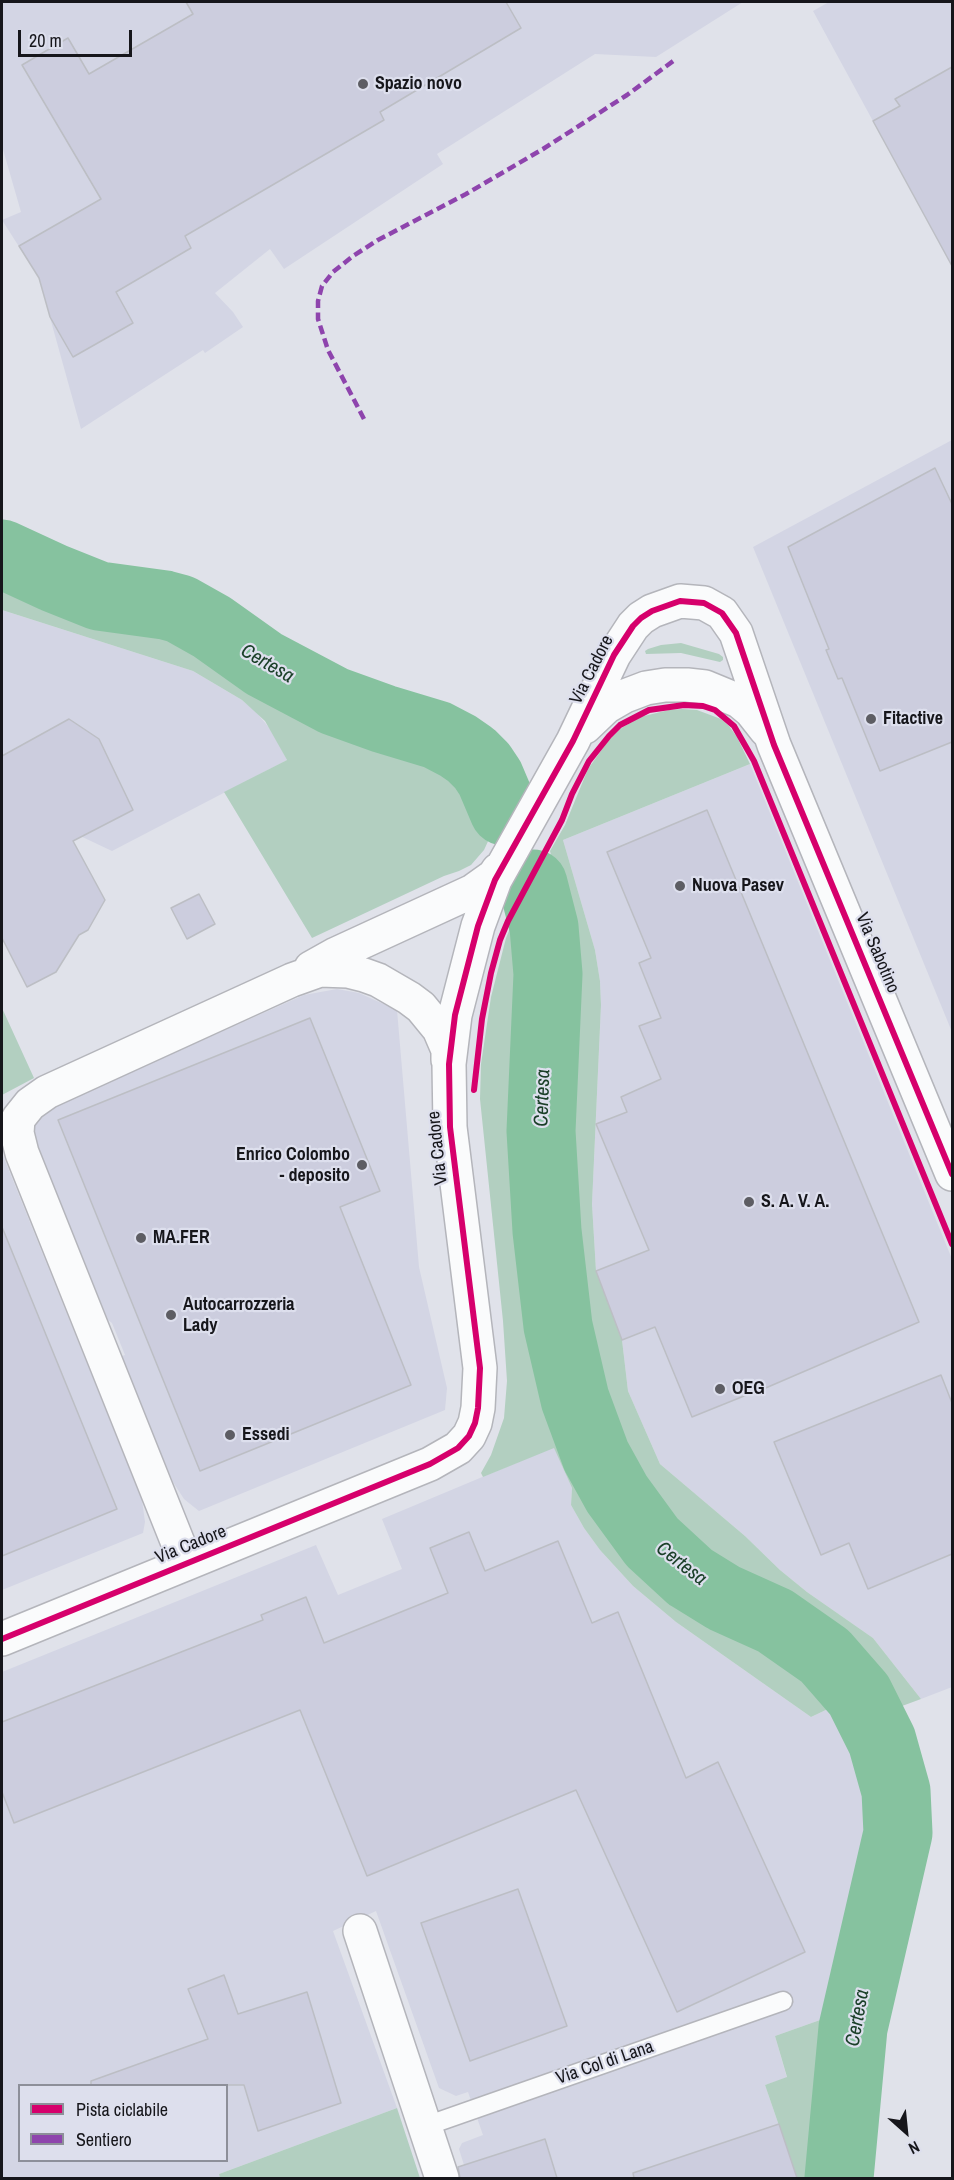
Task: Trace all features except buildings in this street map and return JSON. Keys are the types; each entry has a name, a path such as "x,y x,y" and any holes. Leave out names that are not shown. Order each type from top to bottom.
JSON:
{"street":[{"name":"Via Cadore","path":"2,1639 430,1464 458,1448 475,1423 480,1368 452,1138 448,1090 449,1064 455,1016 492,880 573,741 614,655 640,618 664,606 680,601 693,601 715,608 730,622 745,655 774,745"},
{"name":"Via Cadore","path":"573,741 606,707 625,696 656,686 687,685 705,687 739,701 761,722 774,745"},
{"name":"Via Sabotino","path":"774,745 952,1174"},
{"path":"292,980 336,954 458,899 492,880"},
{"name":"Via Cadore","path":"186,1563 22,1153 17,1126 23,1111 47,1092 292,980 320,970 348,971 378,980 409,998 430,1018 444,1040 449,1064"},
{"path":"360,1930 442,2178"}],"lane":[{"name":"Via Col di Lana","path":"426,2126 783,2001"}],"shaded area":[{"path":"2,2 743,2 656,57 595,54 437,154 443,164 284,269 270,249 215,293 233,312 243,327 205,353 203,350 81,429 39,278 2,220 21,212 2,146"},
{"path":"829,2 952,2 952,266 813,11"},
{"path":"952,440 952,1032 753,547"},
{"path":"2,610 193,671 242,700 256,712 271,730 287,760 112,851 76,834 2,873"},
{"path":"750,764 952,1259 952,1687 921,1699 873,1638 807,1592 780,1570 745,1536 660,1464 628,1391 622,1340 596,1271 592,1204 601,1005 600,981 595,950 563,840"},
{"path":"337,989 359,993 397,1010 419,1267 447,1388 445,1410 199,1511 184,1499 173,1482 120,1357 125,1355 112,1323 108,1320 35,1141 35,1125 37,1119 52,1107 304,995"},
{"path":"2,1153 142,1500 145,1522 143,1533 2,1590"},
{"path":"554,1447 572,1488 571,1505 584,1528 600,1550 633,1586 676,1622 811,1717 830,1708 849,1730 857,1747 869,1795 871,1838 864,1890 837,2014 775,2036 787,2078 765,2085 797,2178 468,2178 459,2149 462,2143 483,2135 468,2092 456,2096 439,2088 376,1911 333,1931 397,2108 219,2174 220,2178 2,2178 2,1672 316,1545 338,1595 402,1569 382,1519"}],"green space":[{"path":"2,566 32,584 100,613 208,647 355,725 435,760 444,766 462,786 480,815 490,837 484,850 471,865 312,938 224,792 287,760 265,721 242,700 193,671 2,610"},
{"path":"681,643 719,654 723,660 720,662 681,653 646,654 645,651 661,645"},
{"path":"682,709 697,710 721,719 737,737 750,764 563,840 595,950 600,981 601,1005 592,1204 596,1271 622,1340 628,1391 660,1464 745,1536 780,1570 807,1592 873,1638 921,1699 894,1709 867,1674 818,1631 780,1609 731,1588 680,1553 646,1517 622,1475 610,1448 596,1404 578,1318 559,1197 555,1113 562,1063 570,942 566,911 550,851 565,825 588,769 608,741 620,729 640,717"},
{"path":"516,914 527,953 528,1065 524,1173 533,1253 540,1303 559,1393 573,1440 595,1495 604,1514 629,1550 682,1602 713,1621 746,1629 790,1655 813,1676 849,1730 830,1708 811,1717 676,1622 633,1586 600,1550 584,1528 571,1505 572,1488 554,1448 483,1477 481,1473 491,1455 504,1418 507,1381 480,1099 481,1064 491,997 506,938"},
{"path":"2,1008 34,1078 2,1095"},
{"path":"837,2014 822,2093 819,2178 797,2178 765,2085 787,2077 775,2036"},
{"path":"397,2108 420,2178 220,2178 219,2174"}],"waterway":[{"name":"Certesa","path":"2,554 99,596 180,609 212,627 264,664 334,701 437,735 458,746 482,766 490,778 504,811"},
{"name":"Certesa","path":"533,884 544,927 548,974 541,1131 547,1231 558,1326 575,1399 596,1456 617,1494 652,1542 690,1577 724,1598 775,1621 825,1656 859,1695 882,1741 896,1791 898,1833 853,2028 839,2178"}],"marked path":[{"path":"364,419 328,350 318,319 318,301 322,286 333,272 378,240 466,194 543,149 627,95 676,59"}],"cycle path":[{"path":"2,1639 430,1464 458,1448 469,1436 478,1408 480,1368 450,1127 449,1064 455,1015 478,926 495,880 573,741 614,655 633,626 652,611 680,601 704,603 722,613 736,633 774,745 952,1174"},
{"path":"474,1090 482,1019 500,940 562,820 589,761 620,725 649,710 684,705 703,706 715,710 734,726 754,761 952,1244"}],"place":[{"name":"Spazio novo","path":"363,84"},
{"name":"Fitactive","path":"871,719"},
{"name":"Nuova Pasev","path":"680,886"},
{"name":"Enrico Colombo - deposito","path":"362,1165"},
{"name":"S. A. V. A.","path":"749,1202"},
{"name":"MA.FER","path":"141,1238"},
{"name":"Autocarrozzeria Lady","path":"171,1315"},
{"name":"OEG","path":"720,1389"},
{"name":"Essedi","path":"230,1435"}]}
